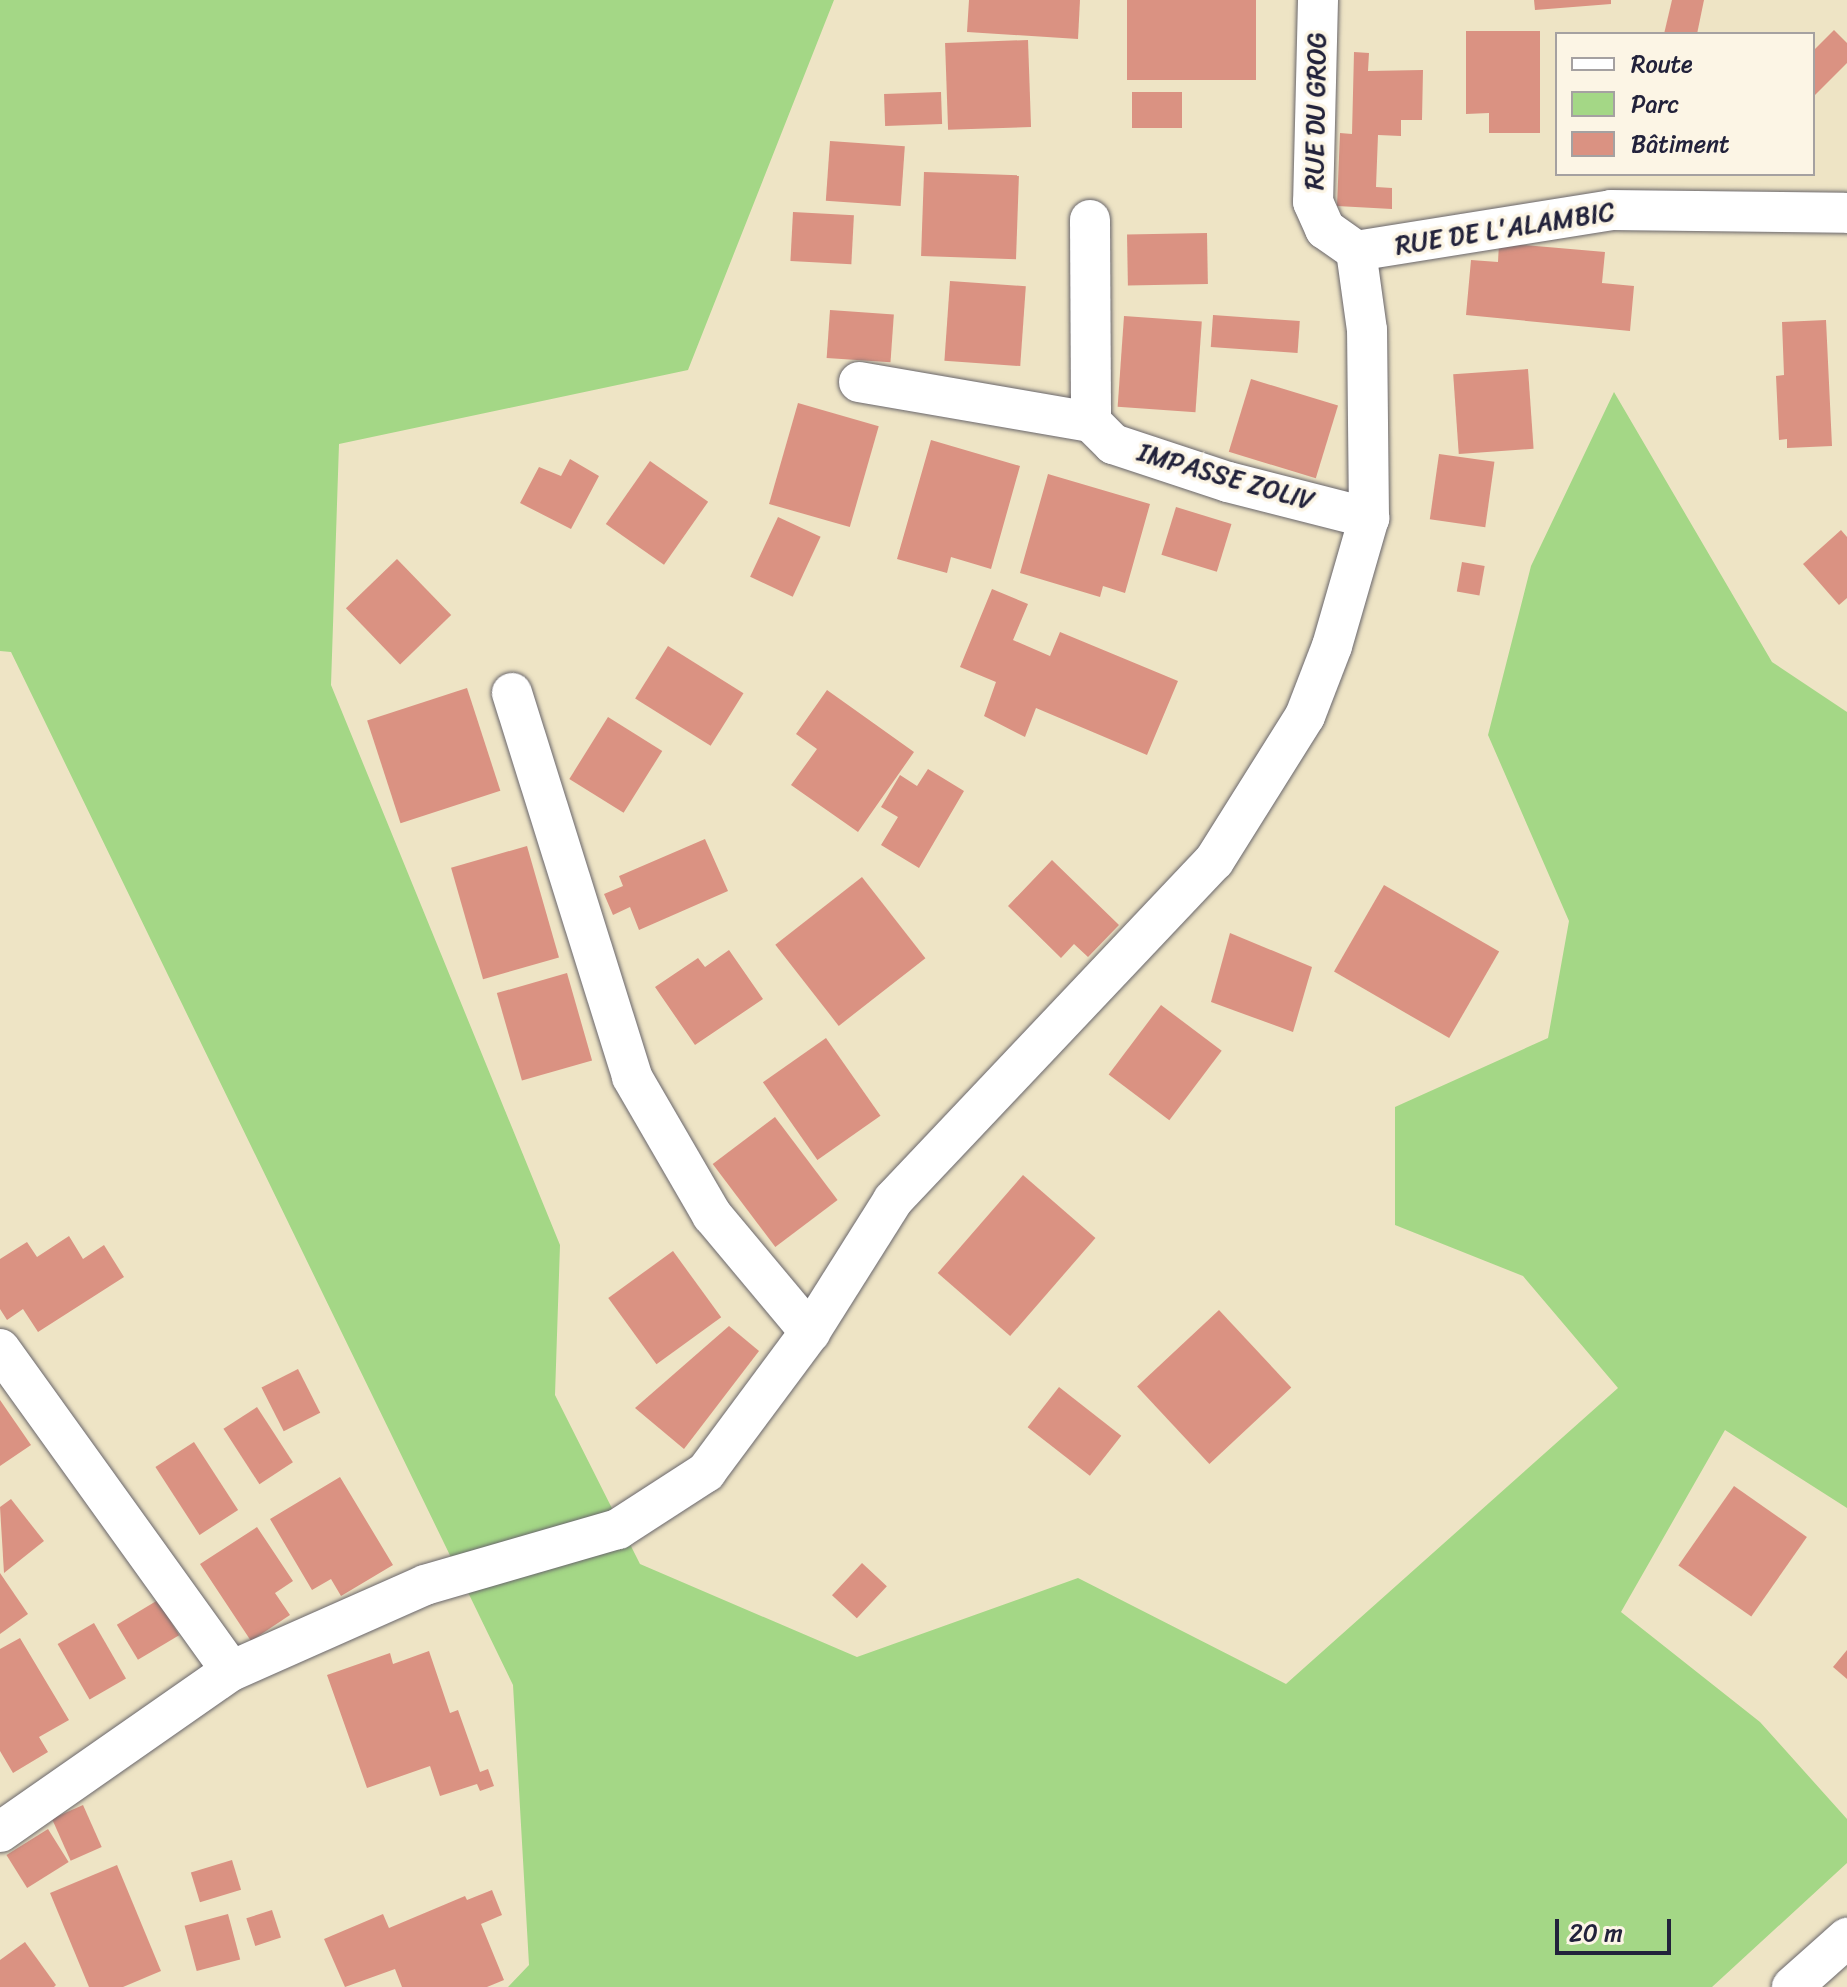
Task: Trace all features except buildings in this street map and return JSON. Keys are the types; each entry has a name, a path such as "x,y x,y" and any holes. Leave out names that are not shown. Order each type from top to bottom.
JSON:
{"street":[{"name":"RUE DU GROG","path":"1318,0 1313,202 1325,229 1356,251"},
{"name":"RUE DE L'ALAMBIC","path":"1356,251 1611,210 1847,213"},
{"path":"1090,220 1091,422"},
{"path":"0,1832 231,1671 425,1585 618,1529 706,1472 810,1332 893,1200 1214,861 1305,716 1332,646 1369,518 1367,330 1356,251"},
{"name":"IMPASSE ZOLIV","path":"859,382 1091,422 1113,444 1228,482 1369,518"},
{"path":"512,693 632,1077 712,1215 810,1332"},
{"path":"0,1349 231,1671"},
{"path":"1792,1987 1847,1938"}],"green space":[{"path":"0,0 834,0 688,370 339,444 331,685 560,1245 555,1395 640,1564 857,1657 1078,1578 1286,1684 1618,1388 1523,1276 1395,1225 1395,1107 1548,1038 1569,921 1488,735 1531,566 1614,392 1772,662 1847,712 1847,1508 1725,1430 1621,1612 1760,1722 1847,1819 1847,1863 1712,1987 508,1987 529,1965 513,1685 11,652 0,651"}]}
